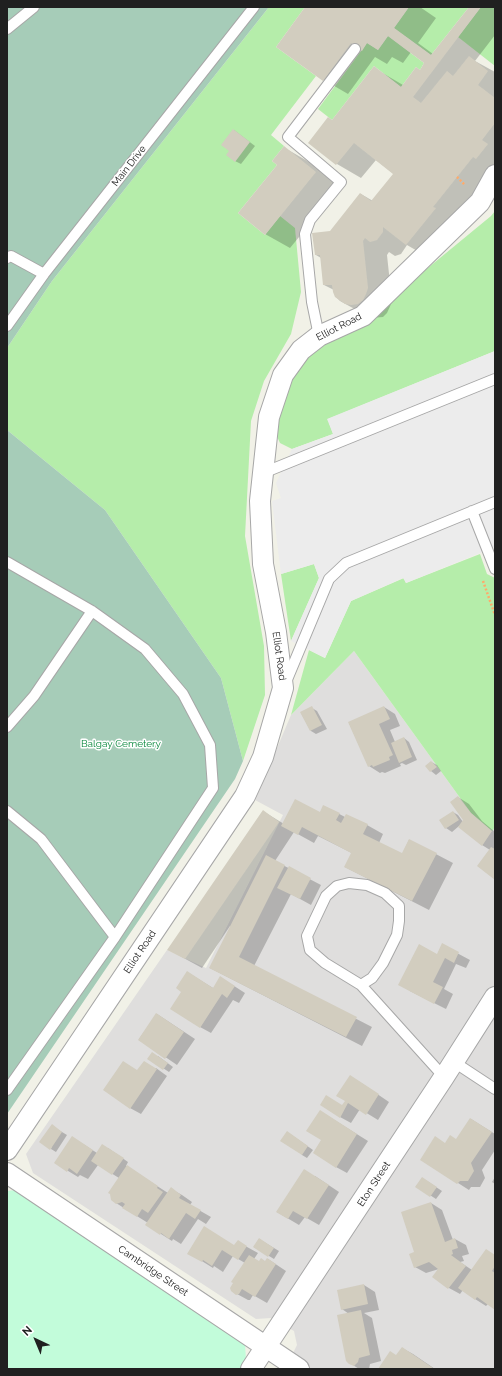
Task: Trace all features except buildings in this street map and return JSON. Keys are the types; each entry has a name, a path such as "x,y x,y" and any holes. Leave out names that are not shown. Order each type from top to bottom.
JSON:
{"street":[{"name":"Elliot Road","path":"7,1150 245,796 263,757 283,688 276,632 263,564 260,501 269,417 283,375 301,350 319,336 363,316 495,174"},
{"name":"Eton Street","path":"251,1369 495,997"},
{"name":"Cambridge Street","path":"7,1173 299,1369"}],"lane":[{"path":"7,29 34,7"},
{"name":"Main Drive","path":"7,326 44,274 254,7"},
{"path":"319,336 312,302 304,234 310,220 341,182 288,136 354,49"},
{"path":"7,258 11,256 44,274"},
{"path":"262,473 495,379"},
{"path":"283,688 329,579 346,563 495,502"},
{"path":"472,512 495,569"},
{"path":"7,562 92,611 145,649 183,694 210,745 214,788 115,937 7,1090"},
{"path":"7,727 34,696 92,611"},
{"path":"7,810 41,839 115,937"},
{"path":"361,985 372,978 383,963 397,936 399,906 385,893 367,885 349,883 337,886 326,896 307,936 310,950 325,963 361,985 449,1069 495,1088"}],"path":[{"path":"457,177 474,195"}],"shaded area":[{"path":"495,351 495,547 406,583 403,578 351,601 325,658 291,641 319,578 314,564 281,574 272,501 281,498 276,483 292,449 333,434 327,419"},
{"path":"354,651 471,813 492,830 495,827 495,1369 285,1369 297,1345 294,1331 271,1318 256,1319 33,1173 26,1154 167,950 206,968 283,815 255,800 291,715"}],"green space":[{"path":"7,7 269,7 52,281 7,348"},
{"path":"269,7 305,7 276,47 316,76 271,135 284,146 272,161 277,165 238,213 265,235 280,216 295,228 301,292 291,334 264,381 251,421 245,536 264,646 265,695 243,761 221,678 105,510 7,430 7,348 52,281"},
{"path":"409,7 469,7 431,55 394,28"},
{"path":"481,7 495,7 495,66 458,37"},
{"path":"388,36 424,63 420,70 416,67 401,87 374,66 332,120 318,109 367,43 378,50"},
{"path":"495,211 495,351 328,419 333,434 292,449 280,443 274,430 287,383 308,357 395,295 491,216"},
{"name":"Balgay Cemetery","path":"7,430 105,510 221,678 243,761 235,779 7,1114"},
{"path":"480,554 487,574 495,578 495,827 492,831 471,813 354,651 291,715 309,650 325,658 351,601 404,578 406,583"},
{"path":"314,564 319,578 291,641 281,574"},
{"path":"16,1190 245,1343 246,1361 241,1369 7,1369 7,1191"}]}
